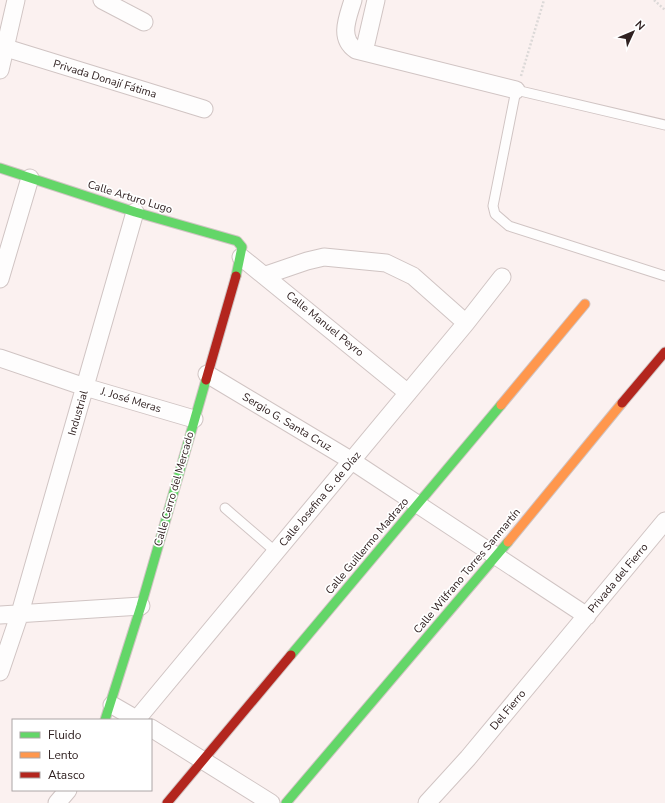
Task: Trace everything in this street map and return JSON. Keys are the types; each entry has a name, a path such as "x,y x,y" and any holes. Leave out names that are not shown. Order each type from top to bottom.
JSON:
{"street":[{"path":"0,70 3,47 16,0"},
{"path":"102,0 144,22"},
{"path":"353,0 345,32 345,39 350,46 364,52 516,90"},
{"path":"364,52 376,0"},
{"name":"Privada Donají Fátima","path":"3,47 204,109"},
{"name":"Calle Arturo Lugo","path":"0,168 135,212 237,241 242,247 241,257"},
{"path":"0,279 30,178"},
{"name":"Industrial","path":"0,672 20,613 135,212"},
{"name":"Calle Manuel Peyro","path":"241,257 266,275 408,393"},
{"name":"Calle Cerro del Mercado","path":"108,712 141,606 241,257"},
{"path":"266,275 324,257 386,263 413,276 466,323"},
{"name":"Calle Josefina G. de Díaz","path":"144,719 276,552 466,323 502,277"},
{"name":"Calle Guillermo Madrazo","path":"167,803 204,761 585,304"},
{"name":"Calle Wilfrano Torres Sanmartín","path":"286,803 497,555 665,352"},
{"name":"J. José Meras","path":"0,358 85,387 194,419"},
{"name":"Sergio G. Santa Cruz","path":"208,374 352,461 497,555 587,616"},
{"name":"Privada del Fierro","path":"587,616 665,521"},
{"path":"0,615 141,606"},
{"name":"Del Fierro","path":"427,803 468,758 587,616"},
{"path":"108,712 132,719"},
{"path":"152,728 271,803"},
{"path":"57,803 67,791"}],"lane":[{"path":"665,125 516,90 493,206 495,214 509,226 665,276"},
{"path":"225,508 276,552"}],"path":[{"path":"516,90 544,0"},
{"path":"654,0 665,10"}],"traffic: fast":[{"path":"0,168 135,212 237,241 242,247 236,276"},
{"path":"105,719 141,606 206,380"},
{"path":"291,655 501,405"},
{"path":"286,803 508,542"}],"traffic: slow":[{"path":"501,405 585,304"},
{"path":"508,542 622,403"}],"traffic: jam":[{"path":"206,380 236,276"},
{"path":"622,403 665,352"},
{"path":"167,803 291,655"}]}
